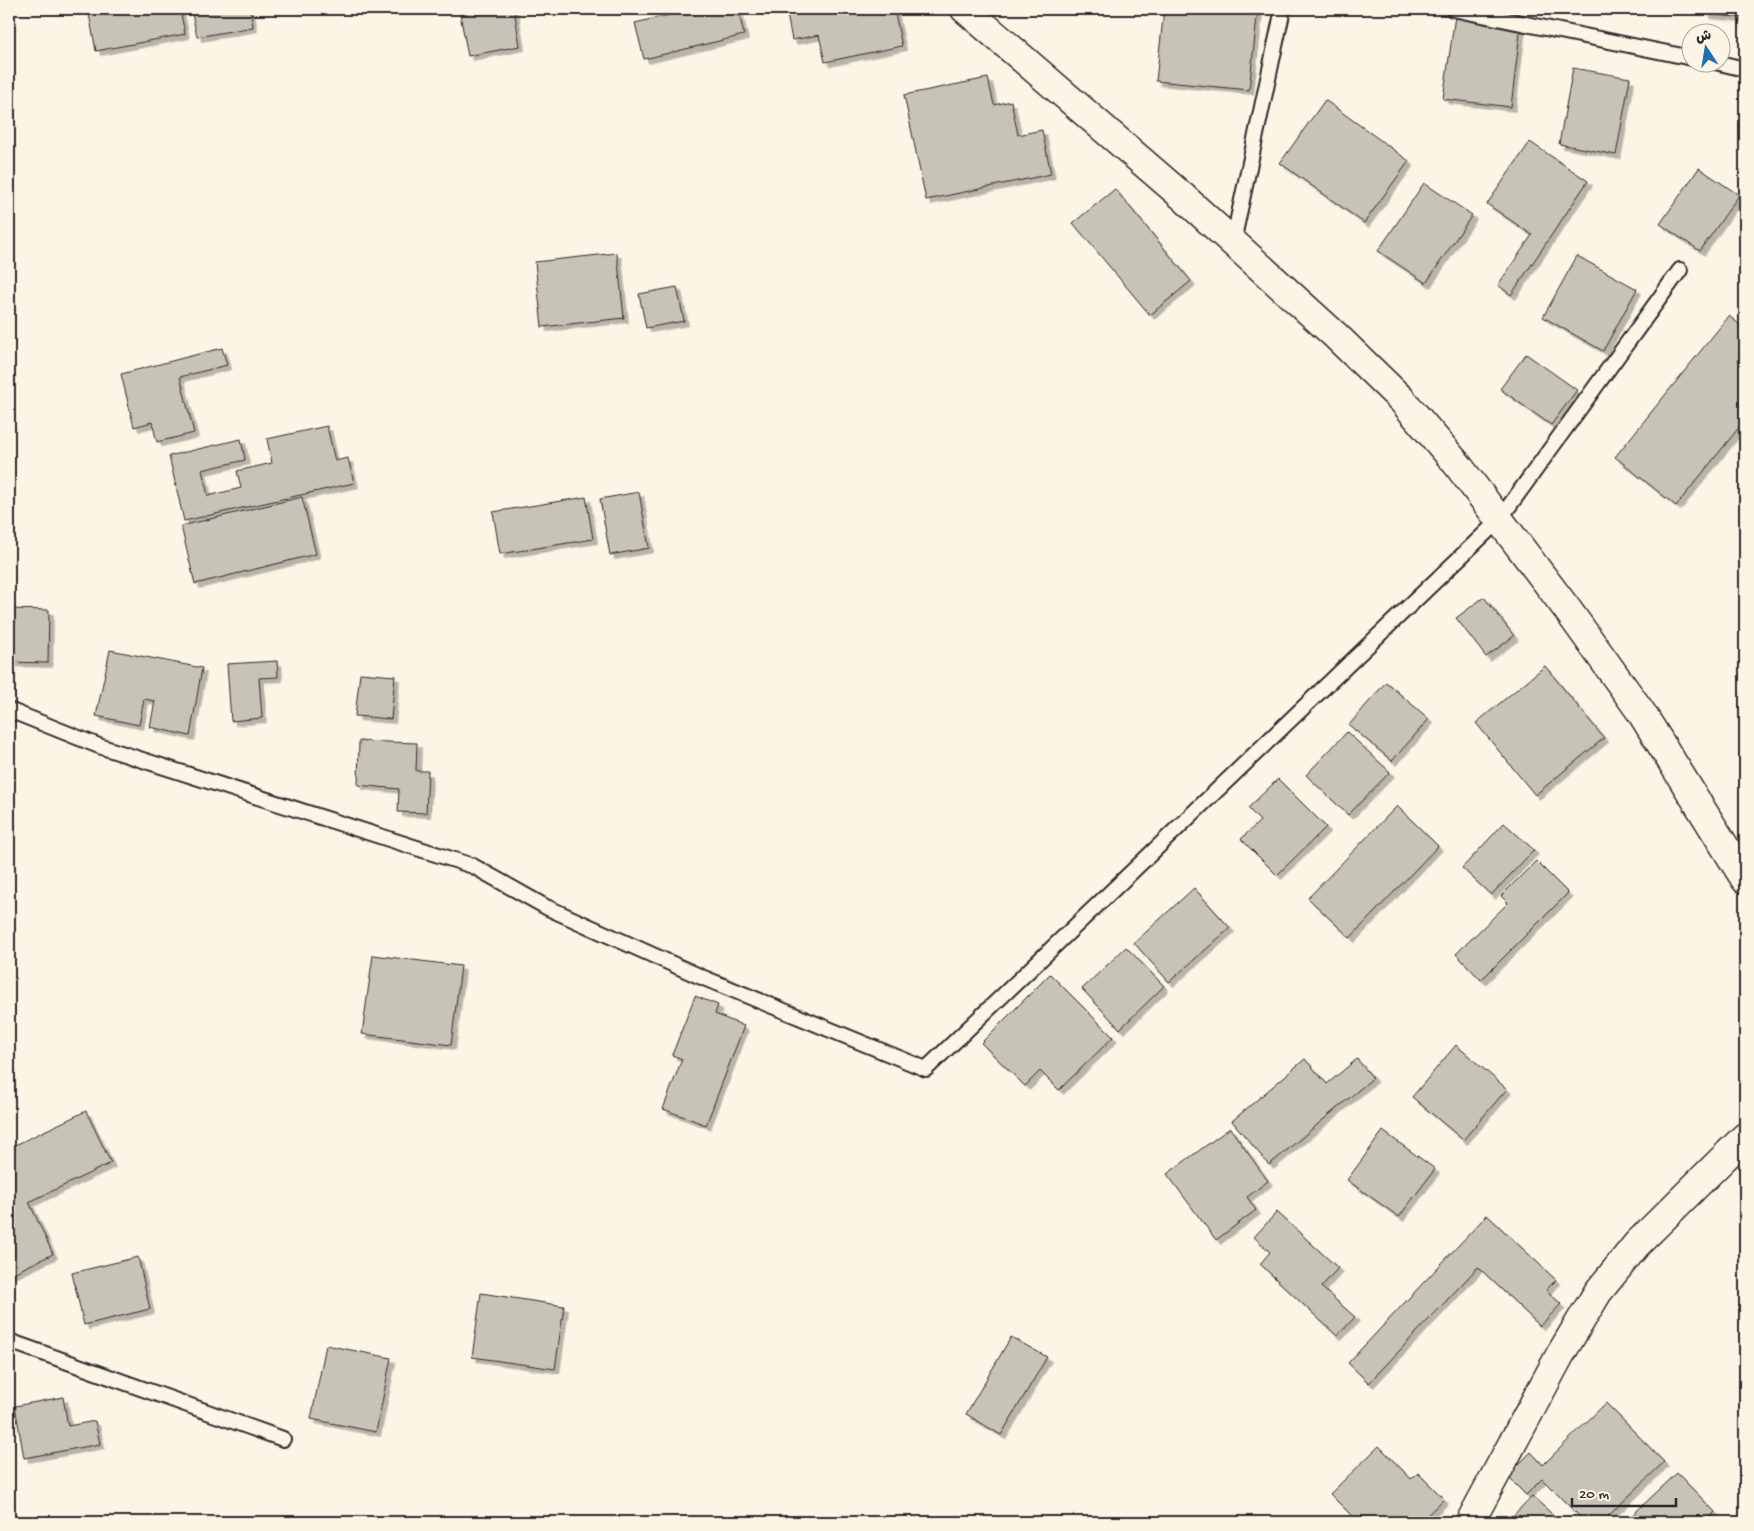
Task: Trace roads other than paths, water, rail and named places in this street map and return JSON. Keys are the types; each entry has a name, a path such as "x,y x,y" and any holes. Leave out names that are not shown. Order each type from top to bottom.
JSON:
{"street":[{"path":"965,9 1182,196 1336,336 1402,400 1457,464 1567,609 1641,712 1745,879"},
{"path":"1470,1522 1560,1355 1598,1292 1636,1244 1745,1137"}],"lane":[{"path":"1233,242 1283,9"},
{"path":"1453,9 1682,56"},
{"path":"1732,66 1745,69"},
{"path":"9,710 99,746 473,866 546,907 699,976 926,1069 1499,520 1680,270"},
{"path":"9,1341 283,1439"}]}
